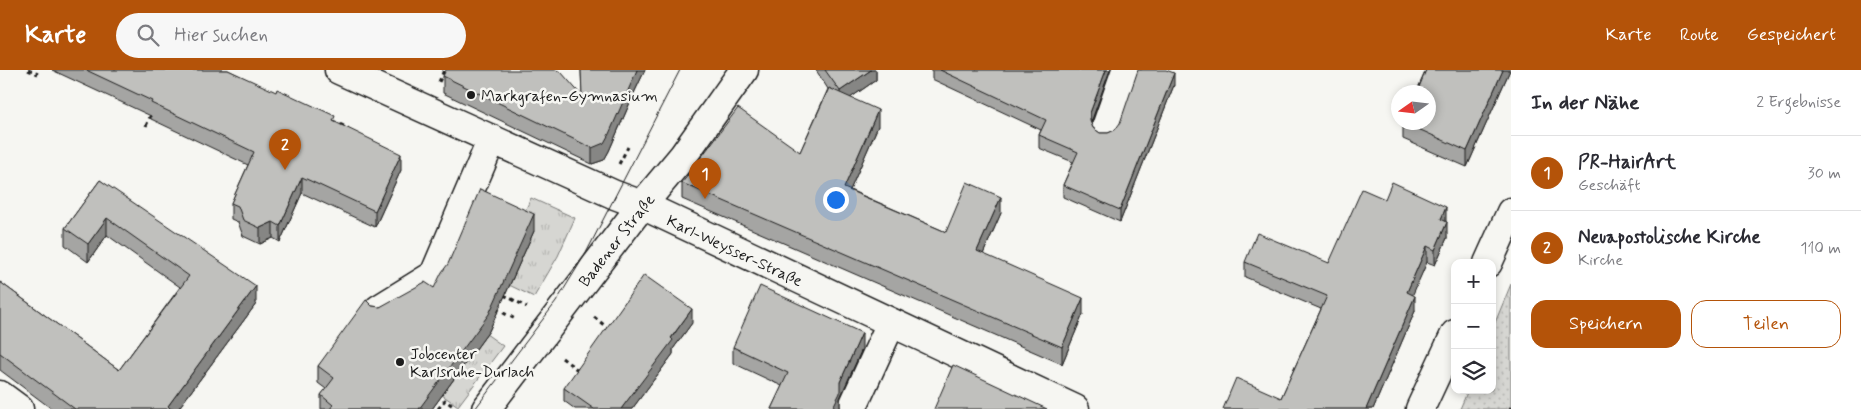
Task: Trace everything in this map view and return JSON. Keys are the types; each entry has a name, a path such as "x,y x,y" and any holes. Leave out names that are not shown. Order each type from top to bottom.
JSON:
{"street":[{"name":"Karl-Weysser-Straße","path":"340,70 615,195 642,205 1075,409"},
{"name":"Badener Straße","path":"486,409 642,205 683,156 744,70"},
{"path":"1105,130 1126,70"},
{"path":"379,308 434,275 492,139"},
{"path":"1490,259 1511,212"},
{"path":"854,404 891,323"},
{"path":"1420,409 1451,343"},
{"path":"0,395 19,409"}],"path":[{"path":"28,70 38,74"},
{"path":"146,126 153,110"},
{"path":"331,120 348,128"},
{"path":"504,295 517,300"},
{"path":"495,308 519,321"},
{"path":"593,316 614,332"},
{"path":"562,358 584,374"},
{"path":"438,409 445,400 454,407 453,409"}],"green space":[{"path":"531,198 575,218 558,256 534,297 509,285 519,224"},
{"path":"1511,284 1511,409 1460,409 1466,394 1496,394 1496,320"},
{"path":"482,331 503,346 458,406 442,395"}],"building":[{"path":"86,70 228,70 276,92 277,89 335,116 333,121 401,154 375,211 302,177 280,226 273,222 260,228 243,220 238,206 231,203 254,152"},
{"path":"446,70 556,70 561,72 582,96 581,70 637,70 604,143 592,148 443,76"},
{"path":"825,70 871,70 840,91"},
{"path":"940,70 1106,70 1090,113 1090,121 1093,128 1100,133 1108,133 1115,130 1120,123 1138,70 1166,70 1174,73 1120,210 1063,185 1078,152 1039,135 1046,120"},
{"path":"1426,70 1503,70 1467,151 1421,130 1436,130 1436,85 1420,85"},
{"path":"829,88 878,110 844,188 946,232 967,182 1001,197 977,251 1083,298 1062,347 682,183 738,108 800,152"},
{"path":"100,180 256,286 168,406 171,409 75,409 0,353 0,282 119,370 189,276 107,218 88,244 65,228"},
{"path":"1392,182 1446,207 1441,219 1447,222 1435,250 1427,246 1407,292 1415,296 1366,409 1223,409 1236,378 1281,398 1327,296 1245,262 1257,233 1329,263 1362,189 1385,199"},
{"path":"480,189 534,214 489,314 419,409 330,409 333,405 321,395 334,378 318,366 366,300 372,306 380,307 425,282 434,288 448,264"},
{"path":"644,275 692,309 671,338 673,340 621,409 594,409 564,388"},
{"path":"760,286 862,333 840,382 840,393 832,409 771,409 788,373 733,347"},
{"path":"953,365 1047,409 934,409"}],"tram line":[{"path":"475,409 556,302 586,253 680,70"}],"place":[{"name":"Markgrafen-Gymnasium","path":"471,95"},
{"name":"Neuapostolische Kirche","path":"285,170"},
{"name":"PR-HairArt","path":"705,199"},
{"name":"Jobcenter Karlsruhe-Durlach","path":"400,362"}]}
